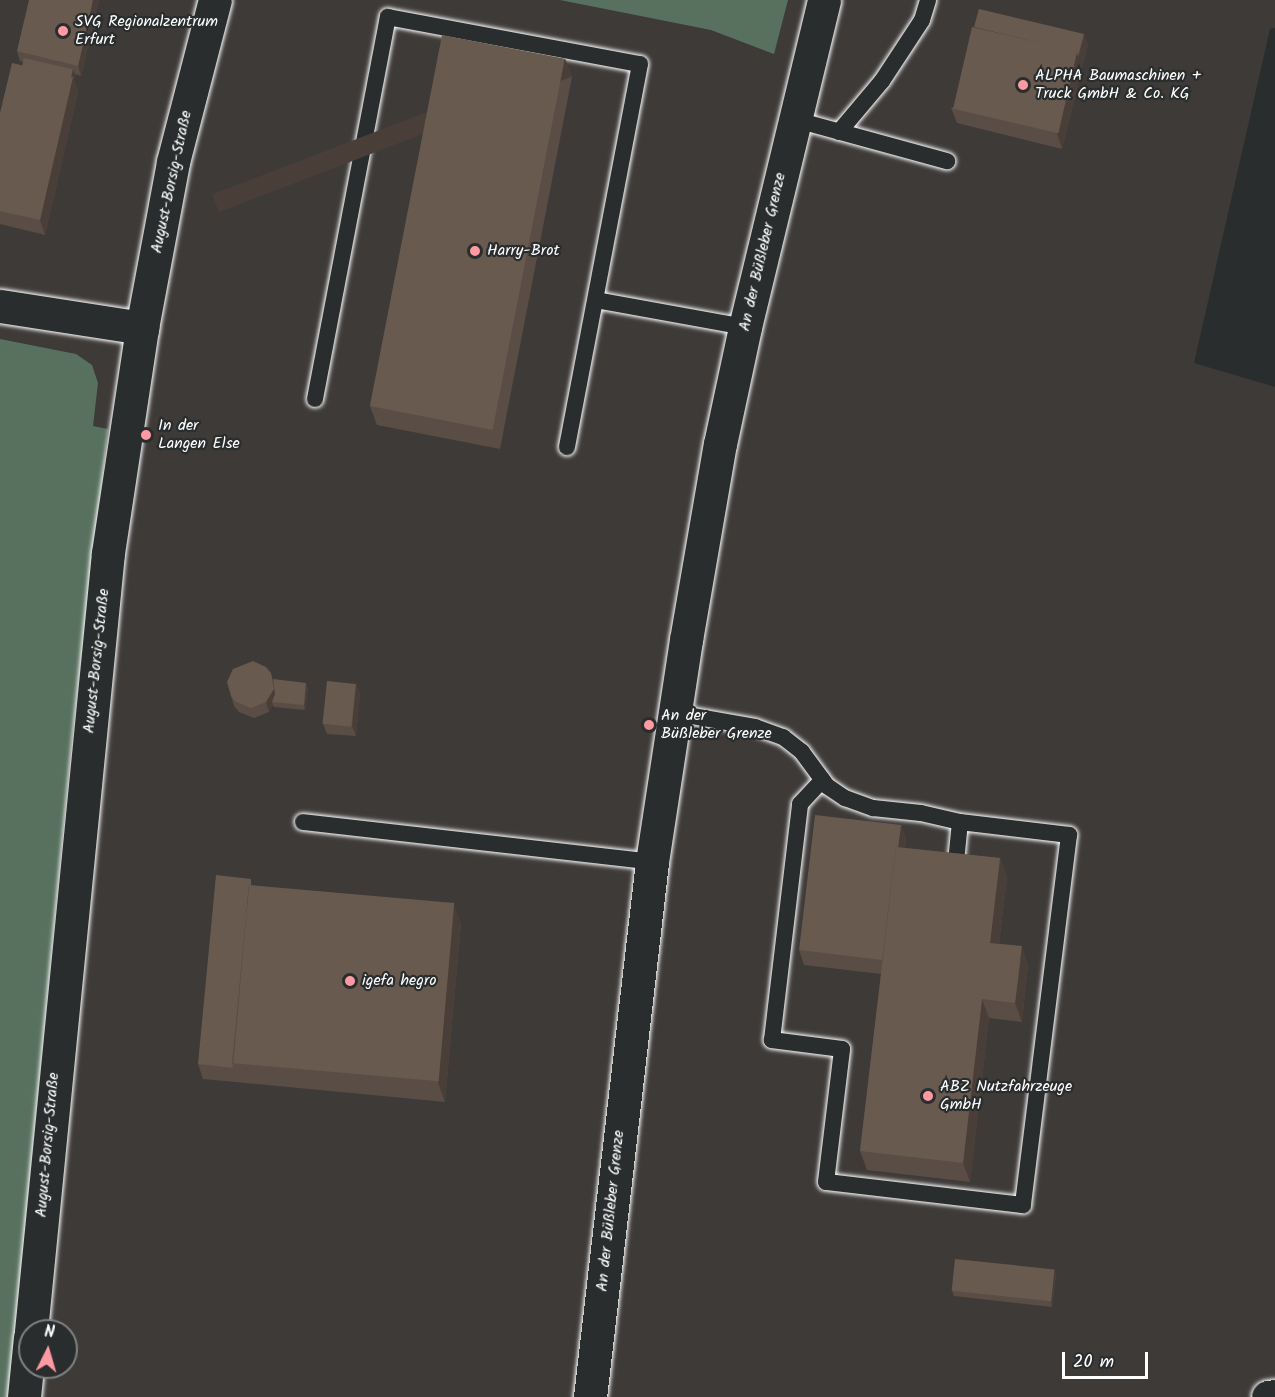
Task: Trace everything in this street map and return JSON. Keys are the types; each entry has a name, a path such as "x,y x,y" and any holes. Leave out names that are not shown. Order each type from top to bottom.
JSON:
{"street":[{"name":"August-Borsig-Straße","path":"32,1319 108,553 142,328 173,162 215,0"},
{"name":"An der Büßleber Grenze","path":"590,1397 652,862 720,444 793,120 824,0"},
{"path":"0,306 142,328"},
{"path":"24,1397 26,1379"},
{"path":"1268,1397 1275,1396"}],"lane":[{"path":"838,132 882,81 922,20 928,0"},
{"path":"315,399 388,17 640,64 567,447"},
{"path":"793,120 947,161"},
{"path":"596,300 745,327"},
{"path":"675,713 755,727 783,737 802,752 822,780 845,798 873,808 921,813 960,822 1069,835 1023,1205 826,1182 842,1049 772,1040 800,804 822,780"},
{"path":"303,822 652,862"},
{"path":"955,872 960,822"}],"shaded area":[{"path":"0,0 1275,0 1275,28 1270,29 1194,363 1275,387 1275,1397 0,1397"}],"green space":[{"path":"560,0 788,0 774,54 711,30"},
{"path":"0,339 76,354 92,365 98,383 93,426 108,429 72,737 9,1397 0,1397"}],"building":[{"path":"29,0 93,0 78,66 17,51"},
{"path":"979,9 1084,34 1078,57 1077,52 974,27"},
{"path":"972,27 1077,51 1058,133 953,109"},
{"name":"Harry-Brot","path":"442,35 565,59 493,430 370,406"},
{"path":"24,58 73,69 71,77 22,66"},
{"path":"12,63 73,77 40,220 0,211 0,113"},
{"path":"253,661 266,667 271,673 274,689 266,702 251,708 236,702 231,696 227,682 233,669"},
{"path":"273,679 306,683 304,705 272,702 275,694"},
{"path":"327,681 356,684 351,727 323,724"},
{"path":"815,815 901,825 898,847 896,847 882,960 799,950"},
{"name":"ABZ Nutzfahrzeuge GmbH","path":"896,847 1000,858 990,943 1022,946 1015,1003 982,999 963,1163 860,1151"},
{"path":"216,875 251,879 233,1068 198,1064"},
{"path":"249,885 454,903 439,1081 233,1063"},
{"path":"955,1259 1054,1269 1051,1301 952,1291"}],"place":[{"name":"SVG Regionalzentrum Erfurt","path":"63,31"},
{"name":"ALPHA Baumaschinen + Truck GmbH & Co. KG","path":"1023,85"},
{"name":"Harry-Brot","path":"475,251"},
{"name":"In der Langen Else","path":"146,435"},
{"name":"An der Büßleber Grenze","path":"649,725"},
{"name":"igefa hegro","path":"350,981"},
{"name":"ABZ Nutzfahrzeuge GmbH","path":"928,1096"}]}
